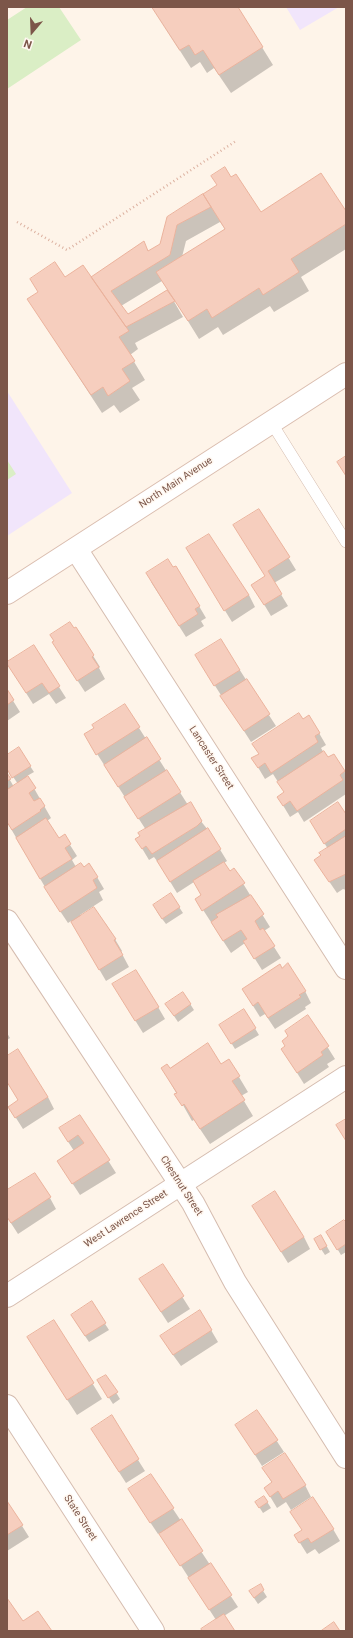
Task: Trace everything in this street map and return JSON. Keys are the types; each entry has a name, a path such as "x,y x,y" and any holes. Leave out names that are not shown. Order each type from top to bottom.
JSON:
{"street":[{"name":"North Main Avenue","path":"7,593 346,374"},
{"name":"Lancaster Street","path":"76,549 346,968"},
{"name":"Chestnut Street","path":"7,921 200,1214 239,1289 346,1458"},
{"name":"West Lawrence Street","path":"7,1296 346,1077"},
{"name":"State Street","path":"7,1406 153,1631"}],"lane":[{"path":"271,422 346,542"}],"path":[{"path":"17,222 66,250 236,141"}],"shaded area":[{"path":"286,7 339,7 300,30"},
{"path":"7,391 72,493 7,536"}],"green space":[{"path":"27,7 59,7 81,40 7,89 7,20"},
{"path":"7,460 16,474 7,480"}],"building":[{"path":"152,7 238,7 263,47 219,75 203,50 195,55 189,45 180,50"},
{"path":"225,167 231,177 236,174 261,212 321,173 346,211 346,224 291,259 299,272 263,295 259,288 212,318 207,309 188,321 156,272 225,229 203,194 217,185 211,176"},
{"path":"203,194 211,207 177,225 170,255 111,291 128,314 167,290 175,301 126,327 91,277 144,241 148,251 160,244 167,217"},
{"path":"55,262 65,277 83,265 129,331 119,337 135,361 122,369 130,381 108,396 103,387 91,395 27,299 38,292 30,279"},
{"path":"346,456 346,476 337,462"},
{"path":"259,509 290,557 268,571 282,594 264,605 251,585 265,576 233,525"},
{"path":"209,534 249,595 224,611 186,548"},
{"path":"168,559 173,567 176,566 200,606 195,609 198,614 179,626 146,573"},
{"path":"70,622 74,628 76,627 94,655 92,657 99,667 77,681 52,642 54,641 50,635"},
{"path":"221,639 240,670 214,686 195,655"},
{"path":"34,645 60,686 49,693 42,683 26,693 7,664 7,662"},
{"path":"247,679 270,714 244,731 220,696"},
{"path":"7,689 14,700 7,705"},
{"path":"125,704 140,727 96,755 84,734 94,728 92,725"},
{"path":"299,713 303,719 309,715 320,733 315,736 318,742 271,773 265,763 258,768 251,758 259,754 252,744"},
{"path":"147,737 161,759 118,787 104,765"},
{"path":"19,747 31,766 12,778 7,769 7,755"},
{"path":"324,751 328,757 334,754 345,771 340,775 343,780 297,811 290,801 283,806 277,797 284,792 277,782"},
{"path":"167,770 181,792 138,819 124,797"},
{"path":"7,773 11,779 7,781"},
{"path":"28,776 36,788 29,793 34,801 40,798 45,806 40,810 41,811 12,830 7,822 7,790"},
{"path":"191,802 202,821 197,826 152,854 146,846 142,849 135,839 140,836 138,833"},
{"path":"338,802 346,814 346,829 324,844 310,821"},
{"path":"46,818 59,838 65,834 71,844 65,848 72,859 40,879 16,838"},
{"path":"208,828 221,849 170,882 157,861"},
{"path":"346,836 346,874 329,882 314,860 321,855 319,853"},
{"path":"224,862 230,871 234,868 245,883 202,911 195,899 201,895 193,881"},
{"path":"81,863 84,867 89,863 98,877 93,880 97,888 60,912 44,887"},
{"path":"171,893 180,907 162,919 153,905"},
{"path":"251,895 264,914 255,921 260,930 263,928 275,946 254,959 243,941 247,939 241,930 223,941 211,922 218,917 216,915"},
{"path":"94,907 116,939 114,940 123,955 99,970 71,922"},
{"path":"288,963 306,991 299,995 301,997 268,1018 258,1002 253,1006 242,989 280,964 282,968"},
{"path":"136,970 159,1007 135,1021 112,984"},
{"path":"183,992 191,1004 174,1016 165,1004"},
{"path":"244,1009 256,1028 231,1044 219,1025"},
{"path":"308,1015 329,1046 321,1052 323,1055 297,1073 281,1049 285,1046 282,1041 288,1036 285,1031"},
{"path":"208,1043 221,1064 229,1059 240,1076 232,1081 245,1100 200,1129 184,1104 182,1106 174,1094 177,1093 161,1068 167,1064 170,1068"},
{"path":"18,1049 48,1097 15,1118 8,1107 18,1100 7,1082 7,1056"},
{"path":"80,1115 110,1160 72,1184 57,1161 84,1143 78,1135 68,1142 59,1128"},
{"path":"346,1119 346,1141 336,1125"},
{"path":"35,1173 51,1197 11,1223 7,1217 7,1190"},
{"path":"275,1191 304,1237 281,1252 252,1206"},
{"path":"344,1220 346,1222 346,1244 337,1250 326,1232"},
{"path":"321,1235 327,1246 320,1250 314,1239"},
{"path":"163,1264 184,1296 161,1312 139,1279"},
{"path":"92,1301 106,1323 85,1336 71,1315"},
{"path":"200,1310 212,1330 173,1355 160,1336"},
{"path":"54,1320 94,1383 67,1400 27,1337"},
{"path":"106,1375 118,1392 108,1398 97,1380"},
{"path":"257,1410 278,1440 255,1455 235,1425"},
{"path":"112,1415 139,1459 119,1472 91,1429"},
{"path":"285,1453 306,1485 283,1499 278,1491 270,1497 264,1488 272,1482 262,1468"},
{"path":"151,1474 174,1508 150,1523 128,1489"},
{"path":"264,1496 268,1502 259,1508 255,1502"},
{"path":"313,1497 334,1529 311,1543 308,1538 299,1543 294,1535 302,1530 290,1512"},
{"path":"7,1501 23,1525 7,1535"},
{"path":"182,1519 203,1551 180,1566 159,1534"},
{"path":"211,1563 232,1595 209,1610 188,1578"},
{"path":"261,1584 264,1590 254,1598 249,1591"},
{"path":"7,1598 23,1621 38,1611 52,1631 7,1631"},
{"path":"224,1614 235,1631 202,1631 201,1629"},
{"path":"334,1622 340,1631 321,1631"}]}
